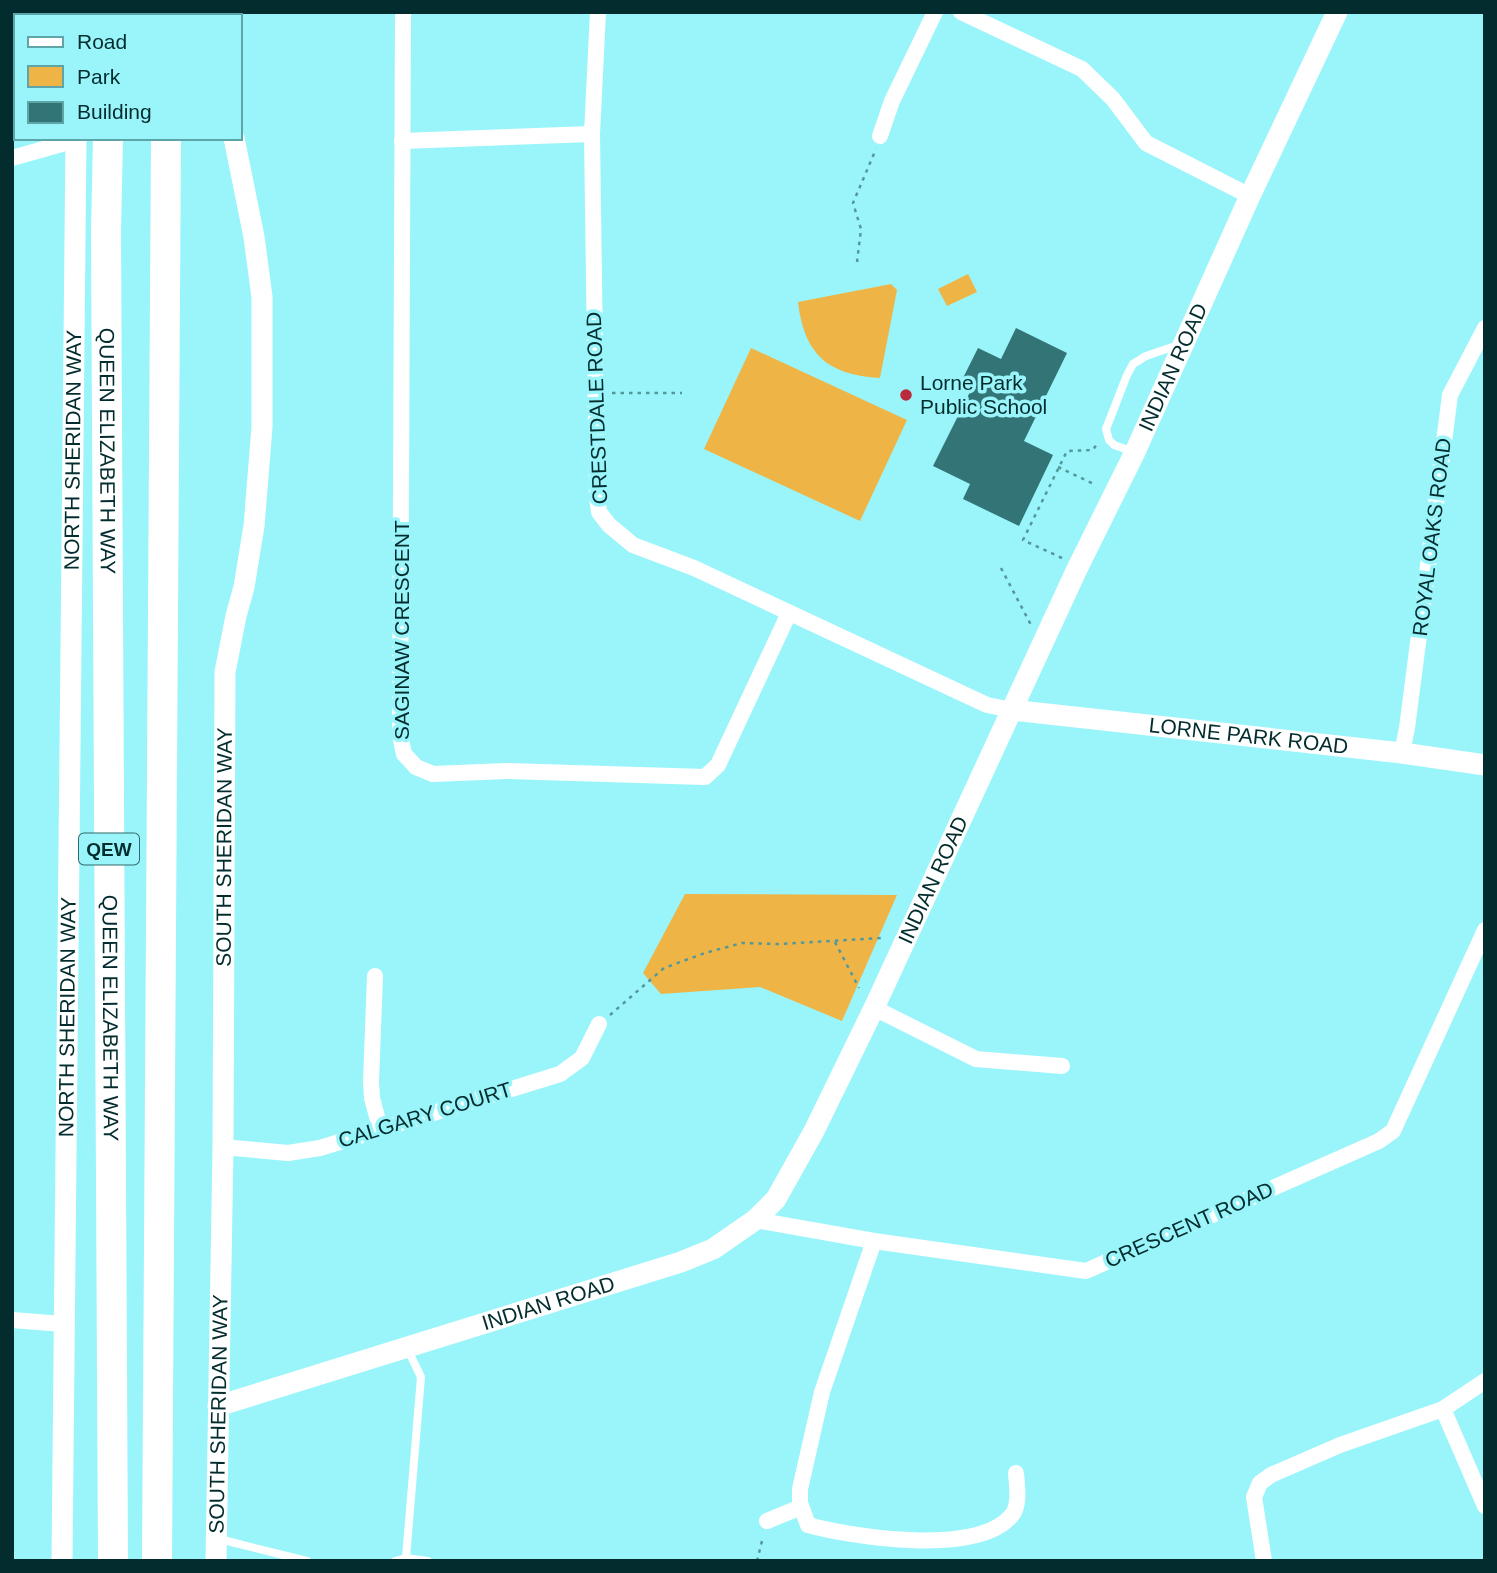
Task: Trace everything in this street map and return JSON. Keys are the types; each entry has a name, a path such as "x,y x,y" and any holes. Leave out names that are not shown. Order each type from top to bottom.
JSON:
{"highway":[{"name":"QUEEN ELIZABETH WAY","path":"108,140 106,231 113,1561"},
{"name":"QEW","path":"157,1561 166,140"}],"street":[{"name":"SAGINAW CRESCENT","path":"403,12 400,734 404,754 416,767 433,774 506,771 705,777 718,765 789,613"},
{"name":"CRESTDALE ROAD","path":"598,12 592,134 594,393 599,512 609,525 633,545 694,568 987,705 1012,710"},
{"path":"880,136 892,102 935,12"},
{"path":"961,12 1082,69 1113,99 1146,144 1250,196"},
{"name":"INDIAN ROAD","path":"218,1406 681,1262 713,1249 755,1220 776,1199 814,1131 874,1008 1077,569 1135,452 1250,196 1337,12"},
{"path":"402,141 592,134"},
{"path":"12,158 73,140"},
{"name":"NORTH SHERIDAN WAY","path":"62,1561 76,140"},
{"name":"SOUTH SHERIDAN WAY","path":"216,1561 223,1147 225,672 254,526 262,427 262,297 254,237 234,140"},
{"name":"ROYAL OAKS ROAD","path":"1402,753 1450,395 1479,352 1485,328"},
{"name":"LORNE PARK ROAD","path":"1012,710 1402,753 1485,765"},
{"name":"CRESCENT ROAD","path":"755,1220 874,1241 1086,1270 1379,1141 1393,1131 1485,930"},
{"path":"374,976 371,1082 380,1128"},
{"path":"874,1008 976,1059 1062,1066"},
{"name":"CALGARY COURT","path":"223,1147 288,1153 320,1148 561,1074 582,1058 599,1024"},
{"path":"874,1241 822,1392 800,1489 801,1507 808,1525 907,1542 973,1537 998,1526 1012,1515 1017,1503 1016,1473"},
{"path":"12,1320 63,1324"},
{"path":"1264,1561 1254,1497 1260,1483 1271,1475 1340,1445 1443,1409 1485,1381"},
{"path":"1443,1409 1485,1506"},
{"path":"767,1521 801,1507"}],"lane":[{"path":"1135,452 1114,445 1109,440 1106,429 1133,364 1146,356 1184,343"},
{"path":"406,1348 421,1377 406,1558"},
{"path":"216,1538 307,1561"},
{"path":"395,1561 406,1558 428,1561"}],"path":[{"path":"857,262 861,229 853,203 875,155 880,136"},
{"path":"594,393 682,393"},
{"path":"1062,558 1023,540 1067,451 1093,450 1106,429"},
{"path":"1058,467 1096,485"},
{"path":"1001,568 1031,625"},
{"path":"599,1024 664,968 705,953 742,943 835,942 881,938"},
{"path":"835,942 859,988"},
{"path":"757,1561 767,1521"}],"green space":[{"path":"968,274 977,292 947,306 938,289"},
{"path":"891,284 897,290 880,378 846,372 821,358 806,335 798,302"},
{"path":"751,348 907,420 860,521 704,449"},
{"path":"685,894 897,895 842,1021 760,987 661,994 643,973"}],"building":[{"path":"1016,328 1067,353 1024,441 1053,455 1019,526 963,499 970,484 933,466 971,390 960,384 978,348 1001,359"}],"place":[{"name":"Lorne Park Public School","path":"906,395"}]}
